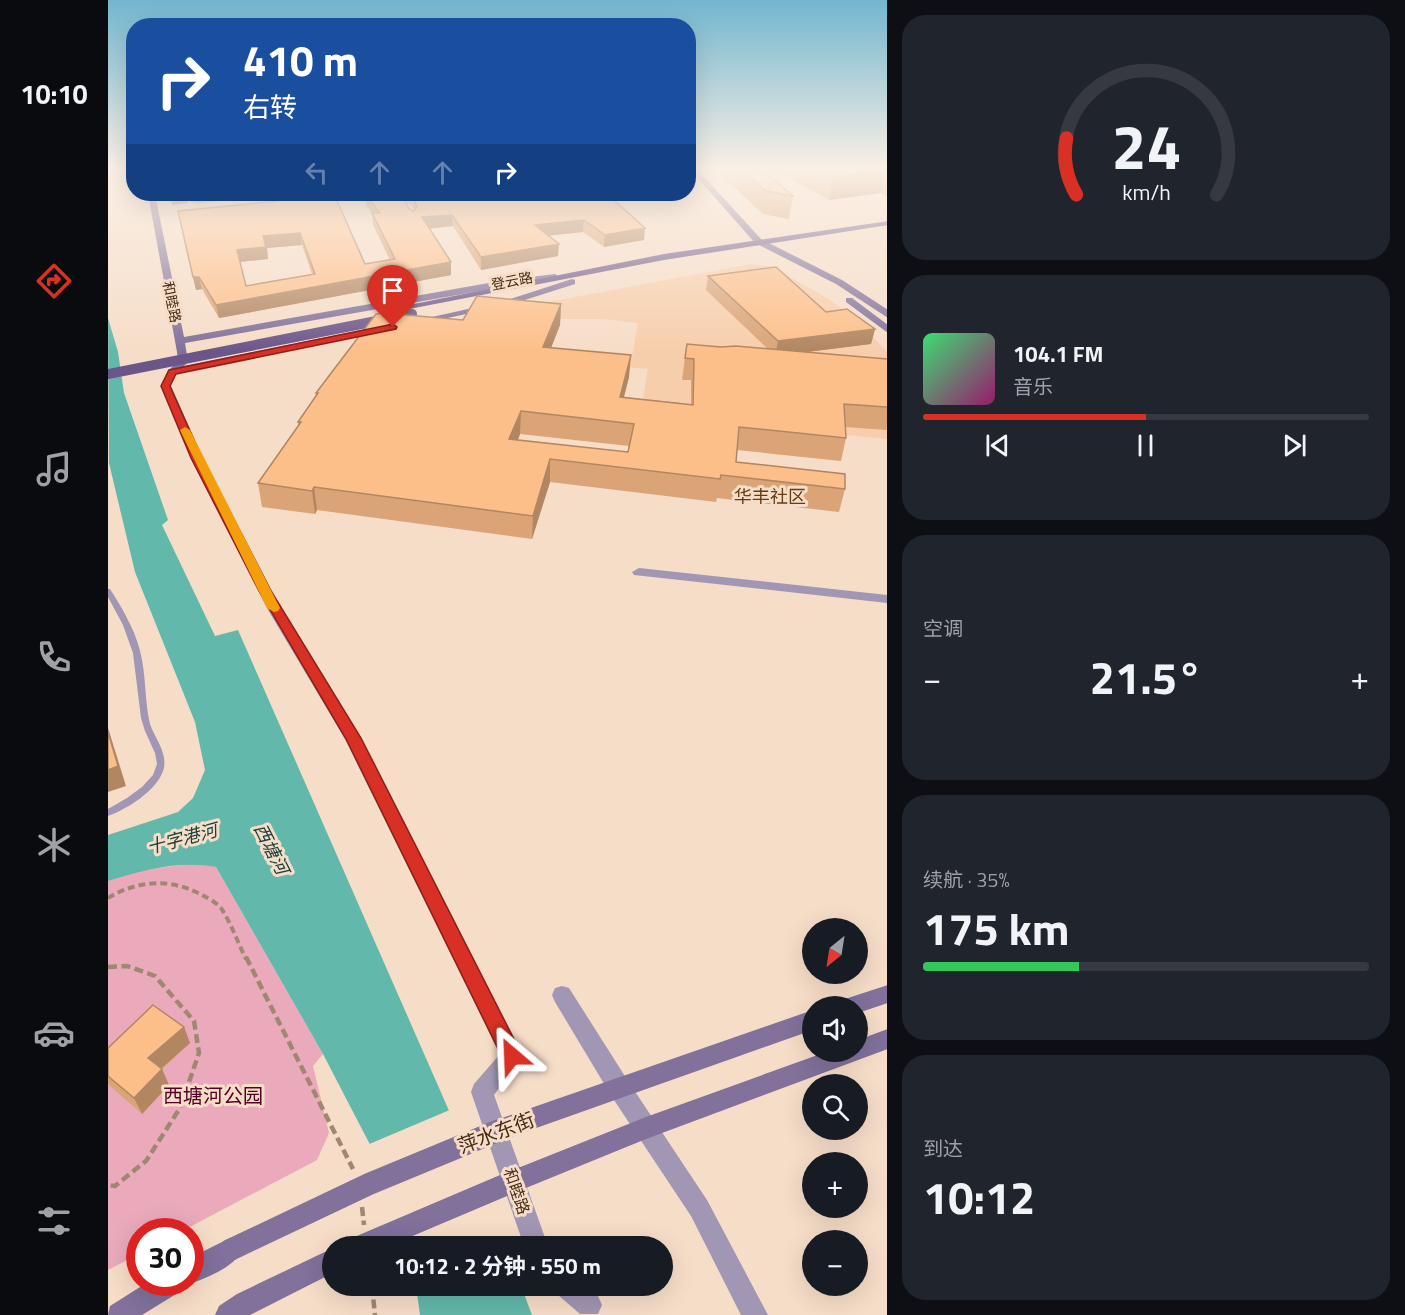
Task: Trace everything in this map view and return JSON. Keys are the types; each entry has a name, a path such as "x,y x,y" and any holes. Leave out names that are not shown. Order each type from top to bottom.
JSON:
{"main road":[{"name":"登云路","path":"108,374 569,279 849,229"},
{"path":"772,246 887,230"},
{"name":"登云路","path":"108,365 408,311"}],"street":[{"name":"和睦路","path":"158,229 183,362 172,372 166,386 197,458 275,610 353,738 512,1056 482,1092 532,1236"},
{"path":"746,229 759,244 830,287 887,329"},
{"path":"759,244 772,246 838,282 887,314"},
{"path":"180,340 500,284 569,279"},
{"path":"172,372 506,303 569,279"},
{"path":"639,572 887,599"},
{"path":"868,1001 887,994"},
{"path":"562,995 620,1089 699,1208 755,1315"},
{"name":"萍水东街","path":"204,1264 369,1184 502,1130 802,1024"},
{"path":"868,1046 887,1039"},
{"path":"376,1236 646,1128 826,1062"},
{"path":"237,1309 322,1266"},
{"path":"119,1315 150,1296"},
{"path":"579,1296 589,1305"}],"lane":[{"path":"108,591 122,615 139,662 143,707 160,768 153,782 130,801 108,813"}],"path":[{"path":"108,898 136,887 167,882 194,889 220,907 352,1164 355,1175"},
{"path":"108,967 127,966 155,976 194,1021 199,1053 180,1108 146,1161 115,1186 108,1185"},
{"path":"360,1196 364,1236"},
{"path":"373,1296 375,1315"}],"shaded area":[{"path":"751,264 773,267 832,301 859,322 887,352 887,439 640,415 648,369 560,361 561,350 632,356 638,323 603,319 560,319 527,306"}],"green space":[{"name":"西塘河公园","path":"196,863 216,867 323,1054 313,1066 329,1133 317,1160 204,1219 126,1218 126,1261 108,1270 108,881 137,871"}],"water":[{"path":"108,318 118,352 124,393 168,520 162,525 215,636 238,630 479,1179 501,1236 409,1236 406,1214 323,1054 216,867 175,865 108,881 108,835 178,812 193,798 205,770 195,722 135,572 109,463"},
{"path":"417,1296 525,1296 532,1315 420,1315"}],"pier":[{"path":"452,1109 504,1236 406,1236 403,1215 367,1145"}],"building":[{"path":"182,229 350,229 365,264 395,259 380,229 430,229 451,262 216,305 199,277 193,277","holes":["300,233 315,274 246,286 237,250 266,247 263,236"]},
{"path":"462,229 541,229 559,244 481,257"},
{"path":"597,229 637,229 605,235"},
{"path":"776,267 826,312 847,309 875,329 778,341 708,276"},
{"path":"477,296 561,304 543,347 631,355 620,397 693,405 694,359 685,358 687,344 887,359 887,407 844,404 846,438 739,427 736,462 845,474 845,489 721,475 720,479 550,459 533,516 314,487 312,491 258,483 301,422 298,422 318,393 316,393 376,314 463,320","holes":["521,411 634,424 628,452 509,439"]},
{"path":"108,732 118,766 108,770"},
{"path":"153,1005 184,1027 148,1058 162,1069 134,1098 108,1076 108,1048"}],"slow traffic":[{"path":"185,430 274,608"}],"district":[{"name":"华丰社区","path":"770,497"}],"route":[{"path":"393,327 172,372 166,386 197,458 265,591 353,738 512,1056"}],"water label":[{"name":"十字港河","path":"182,839"},
{"name":"西塘河","path":"271,849"}]}
